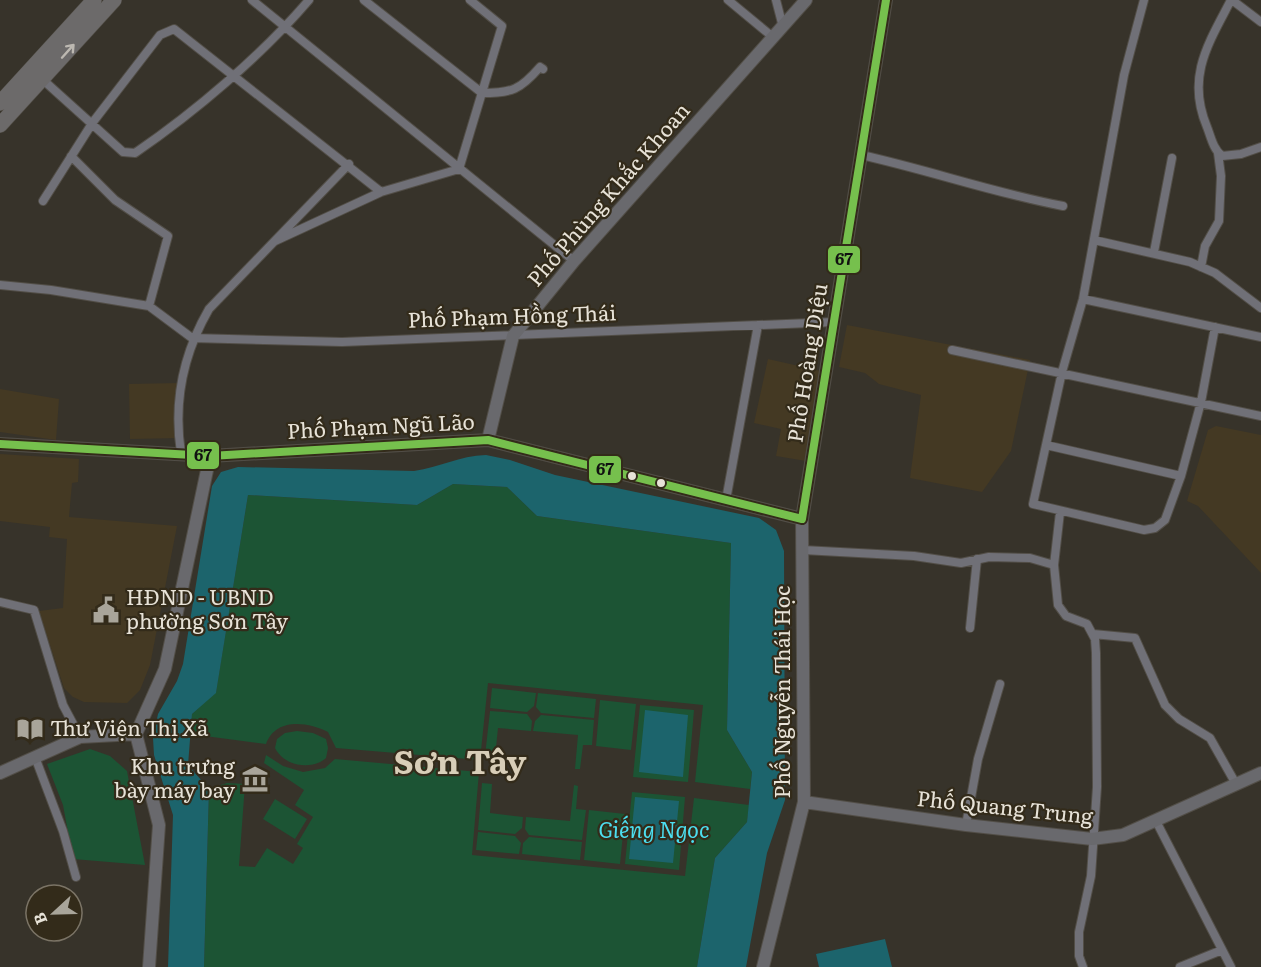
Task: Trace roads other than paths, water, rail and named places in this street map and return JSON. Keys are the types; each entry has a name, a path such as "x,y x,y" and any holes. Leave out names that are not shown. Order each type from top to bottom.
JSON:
{"highway":[{"path":"0,103 94,0"},
{"path":"0,125 114,0"}],"main road":[{"name":"Phố Phùng Khắc Khoan","path":"488,440 513,336 574,261 806,0"},
{"name":"Phố Hoàng Diệu","path":"802,519 886,0"},
{"name":"Phố Phạm Ngũ Lão","path":"0,444 210,456 488,440 802,519"},
{"path":"149,967 159,825 136,734 165,669 210,456"},
{"name":"Phố Nguyễn Thái Học","path":"764,967 804,802 802,519"},
{"path":"0,773 80,737 136,734"},
{"name":"Phố Quang Trung","path":"804,802 966,825 1092,839 1123,835 1261,773"}],"street":[{"path":"252,0 287,26 574,261"},
{"path":"42,79 123,152 135,153 235,74 287,26 309,0"},
{"path":"364,0 482,93 506,93 518,88 540,67 543,69"},
{"path":"459,169 502,26 470,0"},
{"path":"728,0 774,38"},
{"path":"776,0 783,27"},
{"path":"1134,0 1144,1 1124,75 1083,299 1062,372 1033,504 1144,530 1155,528 1165,520 1181,476 1201,402 1215,327"},
{"path":"1202,267 1205,246 1219,221 1221,176 1218,153 1199,110 1198,80 1202,54 1232,0 1261,22"},
{"path":"43,201 91,125 160,35 167,30 174,29 184,34 235,74 381,192"},
{"path":"1218,153 1228,157 1261,147"},
{"path":"861,155 1001,194 1063,206"},
{"path":"71,156 115,200 168,236 149,306"},
{"path":"1154,252 1172,158"},
{"path":"181,453 177,428 178,397 192,338 209,309 349,164"},
{"path":"275,241 381,192 459,169"},
{"path":"1094,240 1154,252 1202,267 1215,273 1261,308"},
{"path":"0,285 51,290 149,306 192,338"},
{"path":"1083,299 1261,337"},
{"name":"Phố Phạm Hồng Thái","path":"192,338 342,342 834,322"},
{"path":"726,500 758,325"},
{"path":"952,350 1261,416"},
{"path":"1046,445 1181,476"},
{"path":"1060,512 1054,565 1055,592 1062,613 1084,622 1093,634 1098,718 1097,788 1091,876 1079,932 1079,956 1083,967"},
{"path":"802,550 914,556 960,563 977,559 1030,558 1054,565"},
{"path":"970,628 977,559"},
{"path":"0,602 34,610 63,705 80,737"},
{"path":"1093,634 1135,638 1165,705 1179,719 1210,738 1236,784"},
{"path":"966,825 978,759 1000,684"},
{"path":"35,757 63,831 76,877"},
{"path":"1156,821 1231,967"},
{"path":"1180,967 1222,950"}],"water":[{"path":"486,455 510,460 555,475 759,518 776,530 784,551 785,800 767,853 746,967 697,967 715,858 747,822 752,772 727,730 731,543 537,516 507,487 453,484 417,505 248,495 216,693 192,714 188,765 209,789 204,967 168,967 173,815 154,755 153,738 158,714 177,681 183,664 212,486 221,472 238,467 414,471 467,457"},
{"name":"Giếng Ngọc","path":"645,710 688,715 683,777 639,772"},
{"name":"Giếng Ngọc","path":"635,797 679,801 673,863 629,859"},
{"path":"885,939 892,967 819,967 816,954"}],"place":[{"name":"HĐND - UBND phường Sơn Tây","path":"106,610"},
{"name":"Thư Viện Thị Xã","path":"30,729"},
{"name":"Khu trưng bày máy bay","path":"255,779"}],"district":[{"name":"Sơn Tây","path":"460,762"}]}
